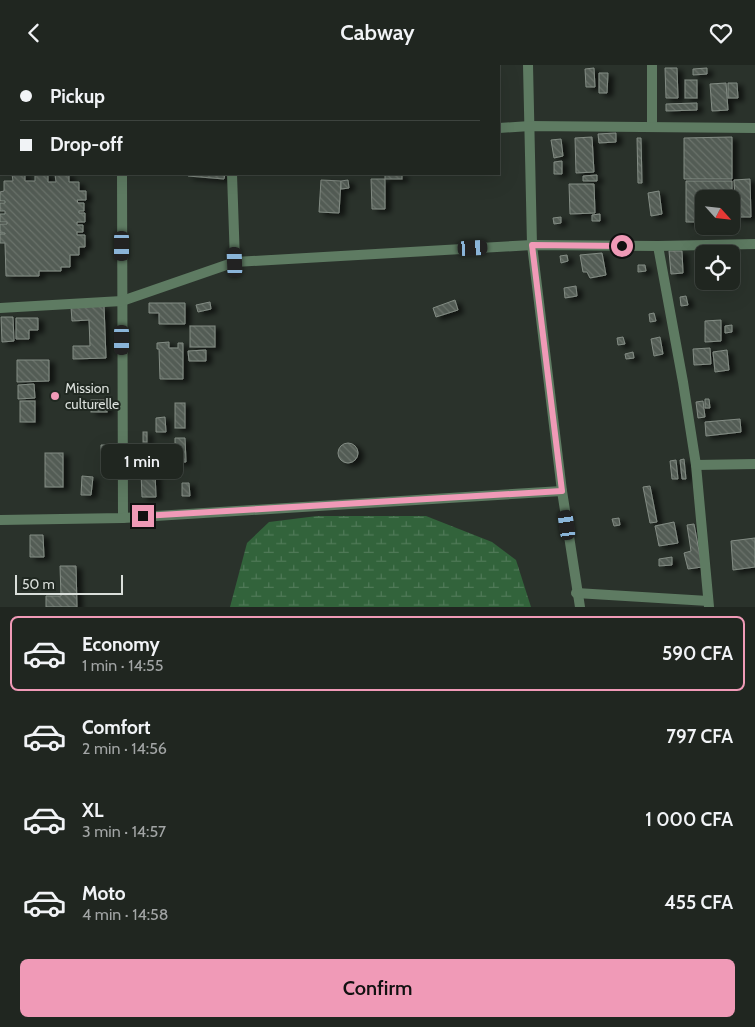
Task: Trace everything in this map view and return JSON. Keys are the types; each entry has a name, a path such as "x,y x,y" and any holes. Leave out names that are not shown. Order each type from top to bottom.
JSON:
{"street":[{"path":"528,65 532,245 562,491 576,593 580,607"},
{"path":"652,65 652,127"},
{"path":"500,127 755,128"},
{"path":"122,175 123,518"},
{"path":"232,175 235,262"},
{"path":"0,308 122,301 235,262 532,245 658,246 755,244"},
{"path":"576,593 709,604 696,465 658,246"},
{"path":"696,465 755,464"},
{"path":"0,520 123,518 562,491"}],"green space":[{"path":"317,516 426,516 492,542 516,560 531,607 230,607 247,543 269,522"}],"building":[{"path":"594,68 595,87 586,87 585,69"},
{"path":"665,68 677,68 678,98 666,98"},
{"path":"707,68 707,74 693,75 693,69"},
{"path":"599,73 608,73 607,93 599,93"},
{"path":"685,80 697,80 697,98 685,98"},
{"path":"726,83 728,110 712,111 710,84"},
{"path":"728,83 737,83 738,98 728,98"},
{"path":"697,103 697,110 666,111 666,104"},
{"path":"616,133 616,142 599,143 598,134"},
{"path":"592,137 594,172 576,173 575,138"},
{"path":"732,137 732,179 684,179 684,138"},
{"path":"637,138 641,138 642,183 638,183"},
{"path":"561,139 563,156 554,158 551,140"},
{"path":"562,161 562,174 554,174 554,162"},
{"path":"12,175 25,175 25,181 35,181 35,175 48,175 48,182 56,182 55,175 69,175 69,182 79,182 79,191 86,191 86,200 77,200 78,203 84,203 84,211 79,211 79,213 85,213 85,222 77,222 77,225 83,225 83,232 77,232 77,235 85,235 85,247 79,247 79,255 70,255 70,267 61,267 61,271 39,271 39,276 6,276 5,243 0,243 0,234 5,233 0,233 0,224 7,224 7,222 0,222 0,214 5,214 5,211 0,211 0,203 5,203 5,201 0,201 0,192 4,191 4,181 13,181"},
{"path":"188,175 225,175 224,179"},
{"path":"385,175 402,175 402,179 385,179"},
{"path":"597,175 597,181 583,181 583,176"},
{"path":"371,179 385,179 385,209 372,209"},
{"path":"750,179 751,217 740,217 740,190 735,190 734,180"},
{"path":"321,180 341,181 339,213 319,212"},
{"path":"348,180 349,188 341,189 341,181"},
{"path":"686,181 732,181 732,190 695,190 695,222 686,222"},
{"path":"569,184 594,184 595,213 570,214"},
{"path":"659,191 662,214 651,216 648,193"},
{"path":"600,214 600,221 592,221 592,215"},
{"path":"561,217 561,223 554,224 553,218"},
{"path":"669,251 682,251 683,273 671,274"},
{"path":"602,253 606,275 590,278 587,272 583,272 580,255"},
{"path":"567,255 568,261 561,263 560,256"},
{"path":"638,265 645,265 646,271 638,272"},
{"path":"576,286 577,296 565,298 564,288"},
{"path":"686,296 688,305 681,306 680,297"},
{"path":"455,300 458,310 436,317 433,308"},
{"path":"210,302 211,309 198,312 196,305"},
{"path":"149,303 185,303 185,324 159,324 159,313 149,313"},
{"path":"104,306 106,358 73,359 73,346 90,346 89,320 72,321 71,307"},
{"path":"654,313 656,321 650,322 649,314"},
{"path":"1,317 13,317 14,341 2,342"},
{"path":"16,318 38,318 38,330 29,330 29,339 16,339"},
{"path":"721,320 721,341 705,342 705,321"},
{"path":"732,325 732,332 725,333 725,326"},
{"path":"190,326 215,326 215,347 190,347"},
{"path":"623,337 625,344 618,345 617,338"},
{"path":"660,337 663,354 654,356 651,339"},
{"path":"169,342 169,348 178,348 178,343 183,343 183,379 160,379 157,343"},
{"path":"710,348 711,364 694,365 693,349"},
{"path":"206,350 206,361 189,361 188,351"},
{"path":"727,350 729,370 715,372 713,352"},
{"path":"633,352 634,358 626,359 625,354"},
{"path":"17,360 49,360 49,381 17,382"},
{"path":"34,384 35,398 18,399 18,385"},
{"path":"705,399 709,399 710,408 705,408"},
{"path":"91,400 107,400 107,412 91,412"},
{"path":"20,401 35,401 35,422 20,422"},
{"path":"703,401 705,417 698,418 696,402"},
{"path":"175,403 185,403 185,428 175,428"},
{"path":"165,417 166,432 156,432 156,418"},
{"path":"740,419 741,432 706,436 705,422"},
{"path":"143,432 147,432 147,442 143,442"},
{"path":"175,438 185,438 186,462 175,462"},
{"path":"348,443 355,446 358,453 355,460 348,463 341,460 338,453 341,446"},
{"path":"101,445 109,445 110,454 101,455"},
{"path":"45,453 63,453 63,487 45,487"},
{"path":"684,459 686,479 682,479 680,460"},
{"path":"676,460 678,479 672,479 670,461"},
{"path":"141,472 155,472 156,497 142,497"},
{"path":"82,476 93,477 91,495 81,495"},
{"path":"182,483 189,483 190,496 182,496"},
{"path":"650,486 657,522 650,523 643,487"},
{"path":"619,518 620,525 614,526 612,519"},
{"path":"674,522 678,543 659,546 655,526"},
{"path":"694,524 702,567 688,569 684,553 691,551 687,525"},
{"path":"30,535 43,535 44,557 30,557"},
{"path":"755,538 755,567 733,570 731,541"},
{"path":"672,557 672,565 659,566 659,559"},
{"path":"60,566 76,566 77,607 46,607 46,596 61,596"}],"place":[{"name":"Mission culturelle","path":"55,396"}],"route":[{"path":"143,516 562,491 532,245 622,246"}]}
